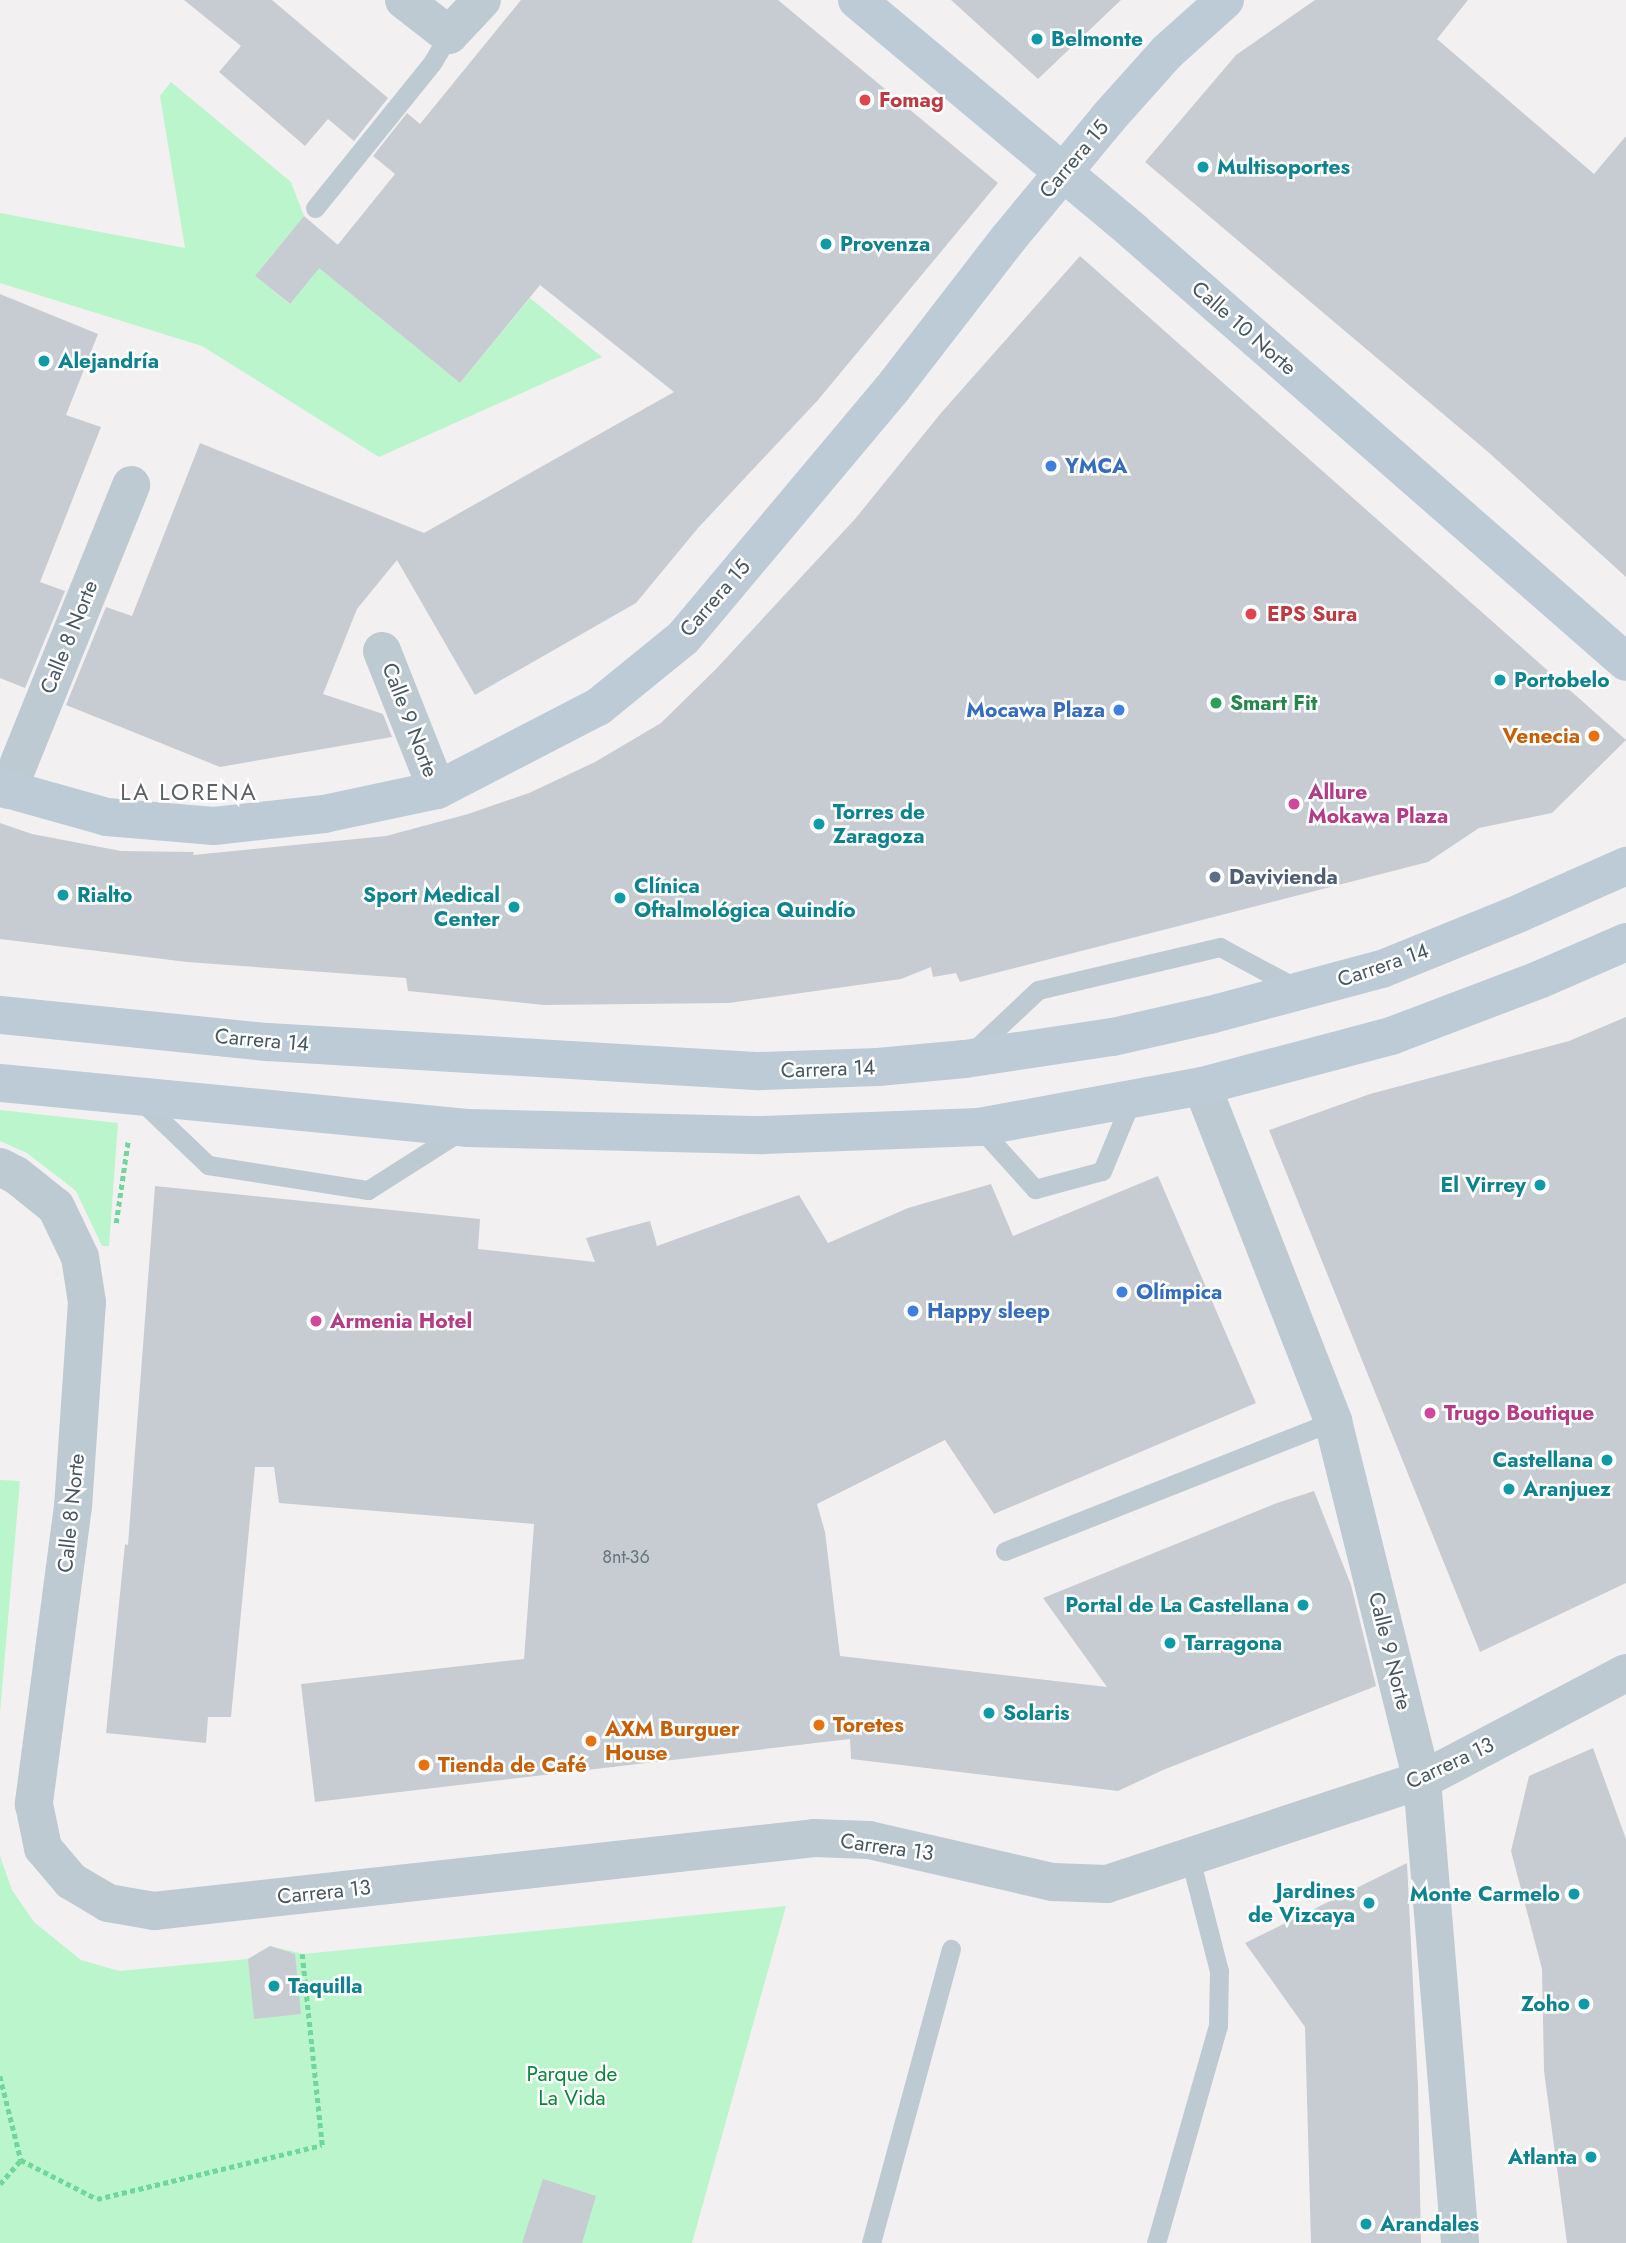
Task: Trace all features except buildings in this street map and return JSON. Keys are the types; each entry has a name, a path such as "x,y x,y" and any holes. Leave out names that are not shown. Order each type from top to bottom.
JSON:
{"main road":[{"name":"Calle 10 Norte","path":"857,0 1062,173 1626,662"},
{"name":"Carrera 15","path":"4,788 107,817 214,826 324,814 437,790 598,707 683,638 892,389 1062,173 1167,52 1225,0"},
{"name":"Carrera 14","path":"0,1015 268,1042 759,1071 878,1067 965,1059 1113,1037 1302,991 1382,969 1513,916 1626,866"},
{"path":"0,1083 467,1128 763,1135 979,1127 1202,1086 1391,1036 1541,979 1626,942"}],"street":[{"path":"404,0 449,35 482,0"},
{"name":"Calle 8 Norte","path":"4,788 131,485"},
{"name":"Calle 9 Norte","path":"382,651 437,790"},
{"name":"Calle 9 Norte","path":"1202,1086 1333,1420 1422,1780 1460,2243"},
{"name":"Calle 8 Norte","path":"0,1167 16,1175 56,1207 80,1257 87,1302 73,1506 34,1804 43,1848 71,1881"},
{"name":"Carrera 13","path":"71,1881 108,1903 153,1911 814,1838 869,1840 1053,1882 1107,1884 1189,1854 1422,1780 1626,1673"}],"lane":[{"path":"315,208 432,63 449,35"},
{"path":"965,1059 1038,990 1220,947 1302,991"},
{"path":"135,1095 208,1165 368,1190 467,1128"},
{"path":"979,1127 1035,1189 1102,1171 1131,1101"},
{"path":"1005,1552 1333,1420"},
{"path":"1156,2243 1218,2026 1219,1971 1189,1854"},
{"path":"871,2243 951,1949"}],"path":[{"path":"80,1257 112,1251 135,1095"},
{"path":"0,2076 21,2160 97,2199 322,2146 302,1954"},
{"path":"0,2184 21,2160"}],"green space":[{"path":"171,82 291,182 304,216 255,276 289,304 319,268 460,383 530,298 602,357 379,457 202,346 0,283 0,213 185,248 160,96"},
{"path":"0,1110 118,1123 109,1246 102,1246 76,1191 27,1153 0,1141"},
{"path":"0,1480 20,1481 0,1712"},
{"name":"Parque de La Vida","path":"0,1856 12,1890 34,1922 81,1960 119,1971 248,1959 270,1946 303,1954 786,1906 692,2243 0,2243"}],"place":[{"name":"Belmonte","path":"1037,39"},
{"name":"Fomag","path":"865,100"},
{"name":"Multisoportes","path":"1203,167"},
{"name":"Provenza","path":"826,244"},
{"name":"Alejandría","path":"44,361"},
{"name":"YMCA","path":"1051,466"},
{"name":"EPS Sura","path":"1251,614"},
{"name":"Portobelo","path":"1500,680"},
{"name":"Smart Fit","path":"1216,703"},
{"name":"Mocawa Plaza","path":"1119,710"},
{"name":"Venecia","path":"1594,736"},
{"name":"Allure Mokawa Plaza","path":"1294,804"},
{"name":"Torres de Zaragoza","path":"819,824"},
{"name":"Davivienda","path":"1215,877"},
{"name":"Rialto","path":"63,895"},
{"name":"Clínica Oftalmológica Quindío","path":"620,898"},
{"name":"Sport Medical Center","path":"514,907"},
{"name":"El Virrey","path":"1540,1185"},
{"name":"Olímpica","path":"1122,1292"},
{"name":"Happy sleep","path":"913,1311"},
{"name":"Armenia Hotel","path":"316,1321"},
{"name":"Trugo Boutique","path":"1430,1413"},
{"name":"Castellana","path":"1607,1460"},
{"name":"Aranjuez","path":"1509,1489"},
{"name":"Portal de La Castellana","path":"1303,1605"},
{"name":"Tarragona","path":"1170,1643"},
{"name":"Solaris","path":"989,1713"},
{"name":"Toretes","path":"819,1725"},
{"name":"AXM Burguer House","path":"591,1741"},
{"name":"Tienda de Café","path":"424,1765"},
{"name":"Monte Carmelo","path":"1574,1894"},
{"name":"Jardines de Vizcaya","path":"1369,1903"},
{"name":"Taquilla","path":"274,1986"},
{"name":"Zoho","path":"1584,2004"},
{"name":"Atlanta","path":"1591,2157"},
{"name":"Arandales","path":"1366,2224"}],"district":[{"name":"LA LORENA","path":"189,792"}]}
